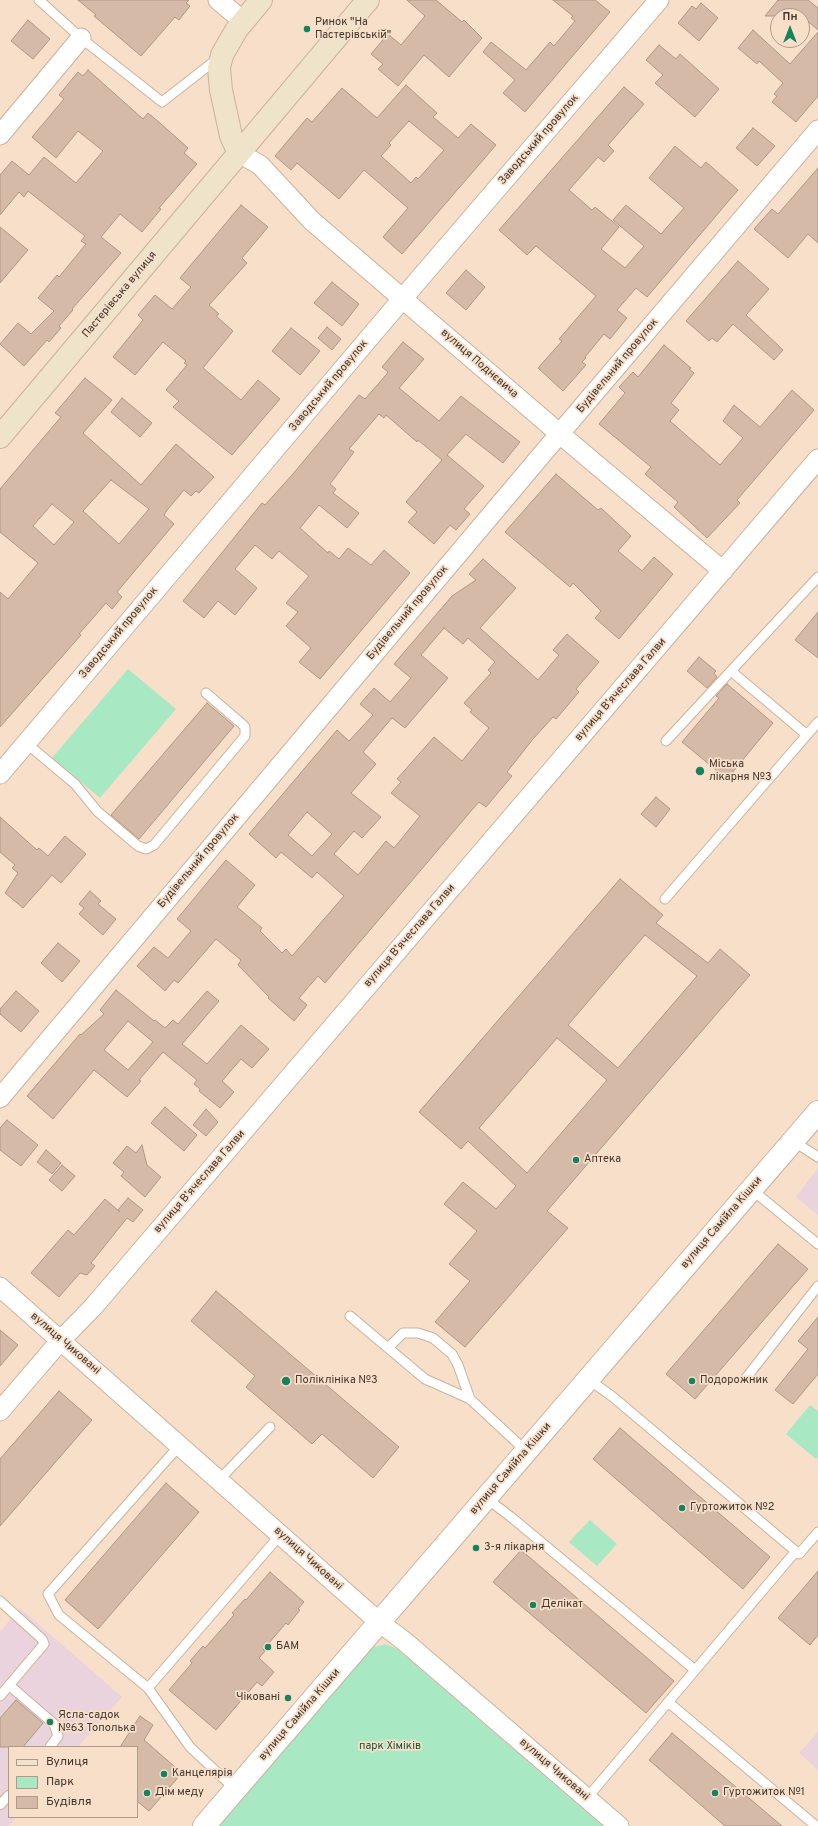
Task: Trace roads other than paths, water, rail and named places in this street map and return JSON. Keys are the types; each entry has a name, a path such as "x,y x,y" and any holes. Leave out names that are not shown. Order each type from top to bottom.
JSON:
{"main road":[{"path":"239,152 231,136 221,90 219,68 222,55 243,21 261,0"},
{"name":"Пастерівська вулиця","path":"0,437 368,0"}],"street":[{"path":"218,0 243,21"},
{"name":"Заводський провулок","path":"0,774 403,298 660,0"},
{"path":"0,135 81,38"},
{"name":"Будівельний провулок","path":"0,1098 818,130"},
{"name":"вулиця Поднєвича","path":"239,152 260,165 312,220 560,434 723,571"},
{"name":"вулиця Вʼячеслава Галви","path":"0,1410 61,1340 100,1300 818,459"},
{"name":"вулиця Самійла Кішки","path":"204,1826 818,1112"},
{"name":"вулиця Чиковані","path":"0,1287 379,1622 404,1641 619,1826"}],"lane":[{"path":"39,0 81,38 162,102 222,55"},
{"path":"666,742 818,577"},
{"path":"731,671 807,735"},
{"path":"26,743 78,787 96,811 138,846 146,849 154,845 245,736 246,731 242,724 206,693"},
{"path":"665,899 818,722"},
{"path":"793,1141 818,1157"},
{"path":"751,1189 818,1244"},
{"path":"746,1378 818,1286"},
{"path":"350,1316 425,1379 470,1399 526,1451"},
{"path":"388,1348 403,1333 418,1333 433,1338 452,1354 458,1365 470,1399"},
{"path":"588,1379 614,1397 799,1554 818,1532"},
{"path":"218,1480 270,1427"},
{"path":"179,1446 48,1594 59,1615 148,1688 190,1746 235,1789"},
{"path":"486,1498 511,1517 695,1670"},
{"path":"148,1688 281,1534"},
{"path":"587,1798 796,1551"},
{"path":"0,1601 44,1641 42,1646 0,1696"},
{"path":"9,1685 54,1724 58,1736 51,1746"},
{"path":"668,1702 816,1826"},
{"path":"0,1805 8,1796"}],"place":[{"name":"Ринок \"На Пастерівській\"","path":"307,29"},
{"name":"Міська лікарня №3","path":"700,771"},
{"name":"Аптека","path":"576,1160"},
{"name":"Поліклініка №3","path":"286,1381"},
{"name":"Подорожник","path":"692,1381"},
{"name":"Гуртожиток №2","path":"682,1508"},
{"name":"3-я лікарня","path":"476,1548"},
{"name":"Делікат","path":"533,1605"},
{"name":"БАМ","path":"268,1647"},
{"name":"Чіковані","path":"288,1698"},
{"name":"Ясла-садок №63 Тополька","path":"50,1722"},
{"name":"Канцелярія","path":"164,1774"},
{"name":"Дім меду","path":"147,1793"},
{"name":"Гуртожиток №1","path":"715,1793"}],"park label":[{"name":"парк Хіміків","path":"390,1747"}]}
